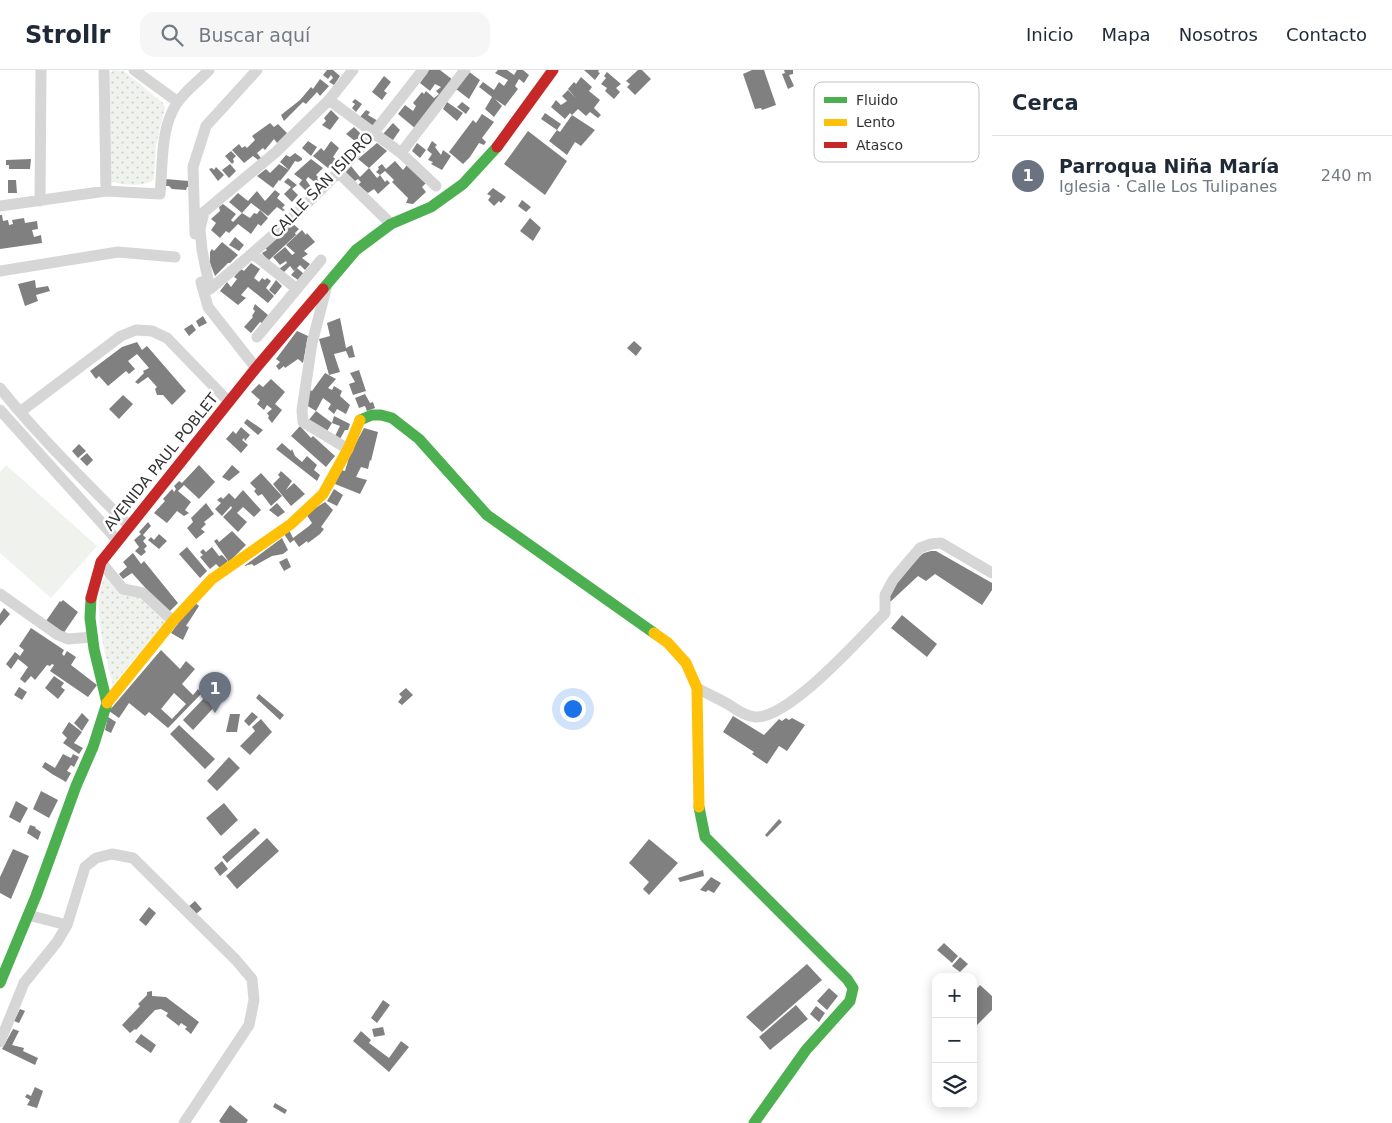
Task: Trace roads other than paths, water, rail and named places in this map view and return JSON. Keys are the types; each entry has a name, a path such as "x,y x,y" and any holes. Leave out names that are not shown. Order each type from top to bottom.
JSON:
{"street":[{"path":"40,200 41,70"},
{"path":"104,70 106,191"},
{"path":"134,70 178,102"},
{"path":"0,206 106,191 160,194 165,135 171,115 178,102 209,70"},
{"path":"256,368 208,307 197,266 193,167 206,126 257,70"},
{"path":"353,70 330,100 401,153 436,186"},
{"name":"CALLE SAN ISIDRO","path":"330,100 276,152 204,212 200,229 210,289 253,254 338,172 373,133 423,70"},
{"path":"401,153 465,70"},
{"name":"AVENIDA PAUL POBLET","path":"0,983 28,915 76,786 93,747 107,703 90,618 91,593 100,562 228,402 327,282 356,250 391,224 431,207 463,184 496,148 553,70"},
{"path":"338,172 391,224"},
{"path":"0,271 118,252 175,257"},
{"path":"253,254 297,289"},
{"path":"257,337 321,260"},
{"path":"327,282 312,342 302,410 303,422 348,448"},
{"path":"118,541 2,417 18,410 121,336 136,330 152,331 166,338 228,402"},
{"path":"0,388 18,410 129,526"},
{"path":"107,703 173,620 212,579 291,524 323,494 348,448 360,420 372,415 392,418 419,439 487,515 668,642 686,663 697,688 699,811 705,837 854,988 850,1000 806,1050 754,1123"},
{"path":"697,688 744,714 754,717 768,716 779,710 814,683 885,613 885,595 903,568 920,548 941,543 992,573"},
{"path":"100,562 123,588 143,592 173,620"},
{"path":"0,594 58,635 68,639 93,637"},
{"path":"0,1042 24,983 57,942 67,925 86,867 96,858 112,854 133,858 236,960 252,979 254,1000 249,1025 184,1123"},
{"path":"28,915 67,925"}],"place":[{"name":"Parroqua Niña María","path":"215,713"}]}
